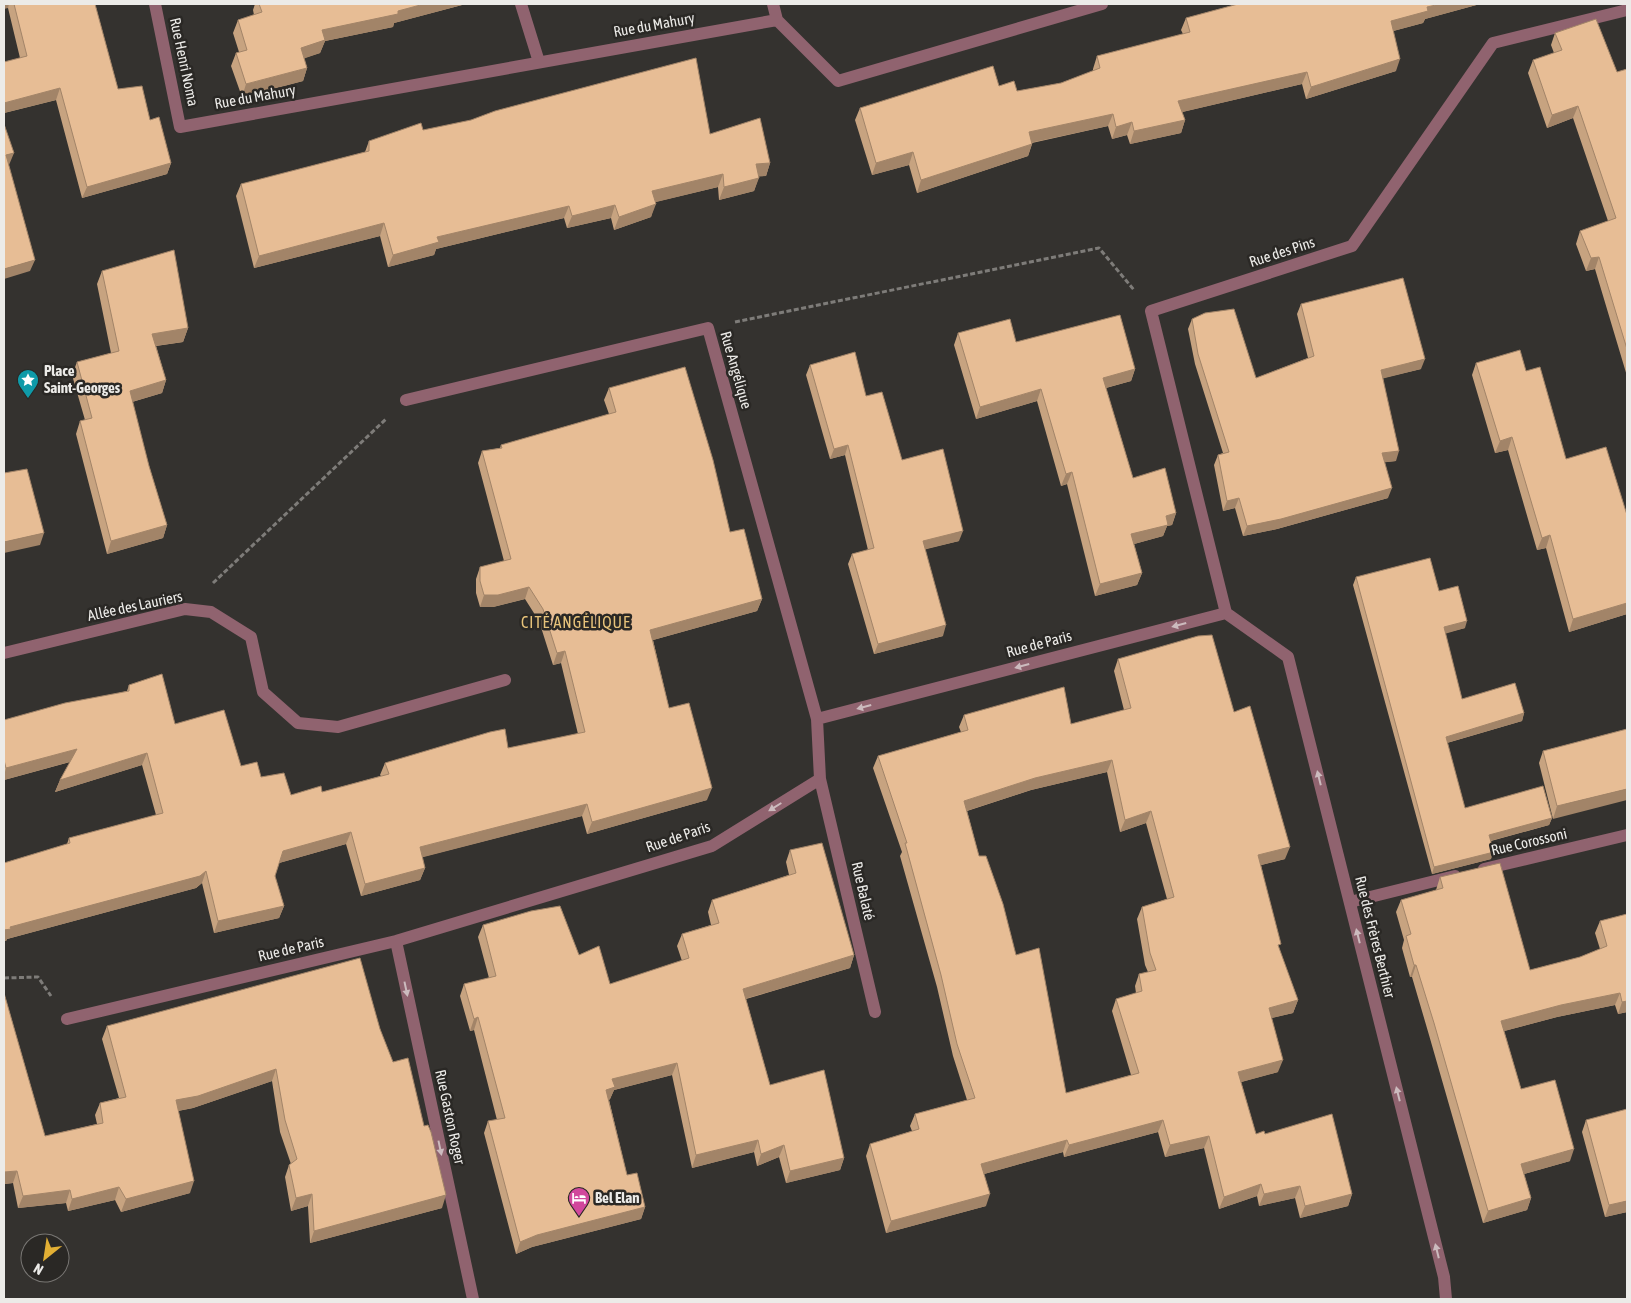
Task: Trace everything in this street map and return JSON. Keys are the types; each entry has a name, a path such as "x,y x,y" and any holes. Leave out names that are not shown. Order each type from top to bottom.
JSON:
{"street":[{"name":"Rue Henri Noma","path":"155,4 180,127"},
{"path":"521,4 539,62"},
{"path":"773,4 777,20 838,81 1102,4"},
{"name":"Rue des Pins","path":"1151,312 1352,246 1493,43 1627,10"},
{"name":"Rue du Mahury","path":"180,127 777,20"},
{"path":"1151,312 1226,613"},
{"name":"Rue Angélique","path":"406,400 708,328 817,719"},
{"name":"Allée des Lauriers","path":"4,653 185,610 212,612 251,637 263,692 298,723 338,727 505,680"},
{"name":"Rue de Paris","path":"817,719 1226,613"},
{"name":"Rue des Frères Berthier","path":"1226,613 1288,657 1444,1277 1446,1299"},
{"path":"817,719 820,778"},
{"name":"Rue de Paris","path":"67,1019 396,941 712,846 820,778"},
{"name":"Rue Balaté","path":"820,778 875,1012"},
{"name":"Rue Corossoni","path":"1350,902 1627,835"},
{"name":"Rue Gaston Roger","path":"396,941 473,1299"}],"path":[{"path":"708,328 1099,248 1151,312"},
{"path":"185,610 406,400"},
{"path":"4,978 38,977 67,1019"}],"building":[{"path":"14,4 95,4 118,89 142,86 150,120 159,117 171,163 87,187 60,88 4,103 4,62 27,56"},
{"path":"259,4 424,4 398,11 398,14 322,30 325,40 301,48 307,68 246,84 236,53 247,50 238,20 262,12"},
{"path":"1238,4 1440,4 1427,7 1428,11 1391,21 1400,59 1311,87 1307,72 1178,101 1185,120 1134,131 1132,122 1116,127 1113,114 1029,132 1032,144 921,180 913,152 876,163 860,108 993,66 999,86 1014,81 1017,91 1061,83 1100,68 1097,56 1190,32 1186,18"},
{"path":"1596,19 1617,72 1627,69 1627,349 1599,257 1591,258 1580,231 1616,218 1578,106 1552,115 1533,60 1562,50 1555,33"},
{"path":"696,58 710,134 760,118 770,163 756,164 759,178 724,187 723,174 652,191 656,204 619,217 615,205 572,216 569,206 437,237 439,242 393,255 384,223 259,256 241,184 369,151 369,141 421,123 423,130 471,120 495,111"},
{"path":"4,124 14,153 6,155 35,260 4,269"},
{"path":"174,250 188,328 152,334 166,380 130,391 149,466 167,525 111,541 80,421 92,418 77,362 119,351 102,271"},
{"path":"1403,278 1425,359 1381,370 1399,451 1382,453 1392,488 1281,519 1247,526 1239,498 1227,501 1218,455 1229,452 1198,354 1192,319 1205,313 1234,309 1256,378 1314,356 1301,304"},
{"path":"1120,315 1135,369 1103,378 1133,478 1165,468 1176,513 1166,516 1168,525 1131,534 1142,573 1100,584 1072,472 1066,474 1041,389 980,407 958,333 1010,319 1016,342"},
{"path":"1520,350 1526,371 1540,367 1566,459 1606,447 1627,515 1627,603 1573,619 1550,535 1542,538 1512,437 1500,441 1476,363"},
{"path":"855,352 866,396 882,392 902,460 943,449 963,531 923,541 946,625 878,644 852,554 874,548 848,445 834,449 810,365"},
{"path":"685,367 713,460 730,532 744,529 762,599 650,630 669,708 689,703 712,788 592,822 587,804 420,847 425,868 365,884 351,832 283,851 275,876 284,906 218,921 206,871 200,876 4,930 4,863 70,843 69,838 163,813 147,753 60,780 77,749 6,768 4,760 4,720 65,703 129,691 129,685 162,674 175,724 224,710 241,766 257,762 261,777 284,773 291,795 321,786 322,792 389,774 385,763 490,732 505,729 508,748 585,732 565,651 557,653 543,609 529,587 498,595 484,595 480,581 480,567 511,559 482,451 502,448 501,445 616,412 609,388"},
{"path":"27,469 44,533 4,542 4,473"},
{"path":"1430,558 1439,591 1458,586 1467,621 1444,627 1462,699 1515,683 1524,713 1446,737 1465,808 1543,786 1552,818 1489,835 1494,852 1434,867 1356,577"},
{"path":"1212,635 1234,712 1250,706 1290,847 1258,855 1281,944 1278,945 1298,1000 1269,1008 1283,1060 1238,1072 1256,1134 1264,1131 1265,1134 1332,1114 1352,1194 1305,1206 1300,1186 1264,1194 1261,1184 1224,1197 1209,1136 1170,1145 1163,1120 1069,1145 1067,1140 981,1164 990,1194 891,1221 870,1144 919,1129 915,1114 975,1098 957,1044 941,975 905,843 907,843 878,756 968,730 964,715 1064,687 1071,724 1131,708 1118,659 1198,636","holes":["1112,760 1125,820 1151,811 1174,897 1142,907 1150,953 1156,970 1139,974 1142,991 1116,999 1139,1073 1066,1093 1039,948 1016,955 1003,904 986,856 979,856 964,801 1035,778"]},
{"path":"1627,729 1627,789 1557,806 1543,751"},
{"path":"822,843 854,955 743,989 770,1085 824,1070 844,1158 790,1171 784,1145 761,1154 758,1140 696,1155 677,1063 612,1079 615,1087 606,1090 627,1175 637,1173 645,1207 537,1235 520,1242 488,1121 505,1118 478,1017 474,1019 464,984 496,976 483,925 531,911 560,906 579,955 599,946 610,984 689,958 682,934 719,923 712,900 796,873 790,850"},
{"path":"1500,863 1530,970 1580,957 1607,946 1600,921 1627,914 1627,1001 1622,1002 1620,993 1561,1005 1501,1021 1521,1089 1555,1080 1574,1149 1521,1164 1531,1198 1488,1211 1434,1023 1416,965 1414,965 1406,936 1411,934 1401,900 1443,888 1440,877"},
{"path":"360,958 380,1029 393,1062 408,1058 424,1126 428,1125 431,1132 446,1195 314,1231 312,1194 296,1198 289,1165 297,1159 285,1120 276,1069 198,1096 176,1100 194,1181 126,1199 119,1187 72,1199 70,1190 23,1196 17,1171 4,1172 4,993 45,1136 103,1123 100,1103 126,1097 107,1026"},
{"path":"1627,1109 1627,1201 1609,1205 1586,1120"}],"place":[{"name":"Place Saint-Georges","path":"28,399"},
{"name":"Bel Elan","path":"579,1217"}],"district":[{"name":"CITÉ ANGÉLIQUE","path":"576,622"}]}
